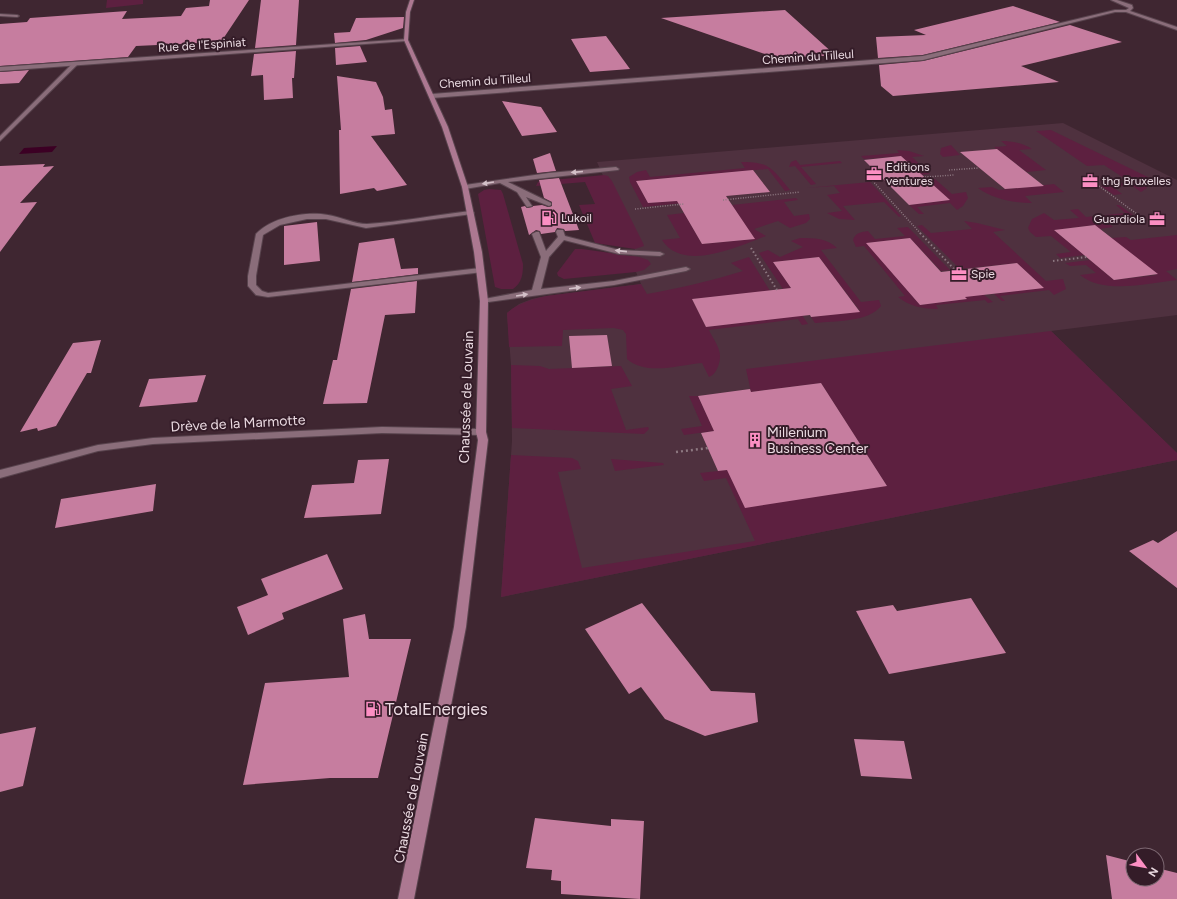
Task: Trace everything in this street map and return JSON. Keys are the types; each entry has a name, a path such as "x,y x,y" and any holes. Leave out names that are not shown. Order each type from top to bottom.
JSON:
{"main road":[{"name":"Chaussée de Louvain","path":"406,899 460,627 483,440 481,432 484,301 465,187 445,127 406,40 408,12 412,0"}],"street":[{"path":"1113,0 1130,6 1131,8 1127,11"},
{"name":"Chemin du Tilleul","path":"432,96 923,58 1115,10 1127,11 1177,29"},
{"path":"0,15 17,16"},
{"name":"Rue de l'Espiniat","path":"0,69 406,40"},
{"path":"0,139 75,64"},
{"path":"465,187 549,175 616,169"},
{"path":"501,181 519,191 549,204"},
{"path":"519,191 529,206"},
{"path":"470,213 364,226 334,218 318,216 291,219 271,226 260,234 252,276 252,286 259,293 268,295 480,270"},
{"path":"536,234 545,257"},
{"path":"536,292 545,257 561,234 596,247 619,252 660,254"},
{"path":"484,301 536,292 614,283 686,269"},
{"name":"Drève de la Marmotte","path":"0,474 98,448 153,441 382,430 481,432"}],"path":[{"path":"949,170 979,168"},
{"path":"924,177 954,175"},
{"path":"871,179 955,270"},
{"path":"1099,186 1137,214"},
{"path":"723,200 800,192"},
{"path":"635,209 684,204"},
{"path":"751,248 777,290"},
{"path":"1053,261 1087,257"},
{"path":"676,452 708,448"}],"shaded area":[{"path":"107,0 143,0 143,4 106,8"},
{"path":"1063,123 1177,180 1177,315 1051,331 1177,453 1177,460 501,597 512,441 511,365 507,313 519,304 532,299 641,284 632,256 635,249 597,162"},
{"path":"1051,130 1156,181 1145,182 1147,188 1141,192 1131,185 1113,187 1122,194 1114,195 1101,186 1130,182 1104,165 1087,166 1036,131"},
{"path":"1001,141 1009,141 1025,145 1032,149 1019,150 1046,170 1027,172 994,147 1007,146"},
{"path":"951,145 960,155 943,157 940,154 941,148"},
{"path":"57,146 52,152 19,154 24,148"},
{"path":"897,150 909,151 924,156 912,157 930,174 922,175 901,156 864,159 861,156 899,153"},
{"path":"796,160 800,165 840,161 842,163 801,167 816,184 811,185 795,166 789,167 791,162"},
{"path":"741,162 751,162 765,165 775,172 790,190 785,191 768,169 636,181 648,203 682,200 683,203 643,207 630,182 629,177 637,172 646,170 650,177 745,168"},
{"path":"604,175 608,176 612,181 644,246 635,249 595,243 579,205 595,204 585,182 536,186 538,182 542,181"},
{"path":"935,179 952,194 966,192 968,198 963,206 957,210 950,203 917,207 924,214 919,214 909,205 949,200 927,180"},
{"path":"870,182 901,216 899,217 884,202 843,206 855,220 839,219 827,213 842,211 827,195 840,193 834,186 806,188"},
{"path":"1054,184 1064,192 1025,196 1032,203 1004,200 990,195 978,188 992,187 999,190"},
{"path":"489,189 501,190 503,194 523,264 521,278 516,287 513,289 501,289 495,287 478,194"},
{"path":"796,198 798,200 784,202 794,216 809,214 810,219 806,223 790,228 778,221 754,229 766,236 727,250 697,256 683,255 671,250 662,240 680,238 667,215 684,213 702,244 754,239 732,205"},
{"path":"1116,205 1119,205 1133,215 1102,218 1113,227 1099,229 1095,225 1054,230 1084,255 1060,258 1056,254 1071,252 1051,236 1036,237 1028,228 1032,219 1044,213 1054,220 1079,218 1070,210 1078,209 1086,217 1125,213"},
{"path":"964,221 1005,230 993,232 1046,281 1063,279 1066,289 1054,295 1049,290 1000,296 1005,301 1002,301 994,294 1043,287 1017,263 960,269 917,226 922,225 931,233 972,229"},
{"path":"908,227 950,270 941,271 910,238 867,243 920,305 966,299 964,296 983,294 993,302 988,303 985,300 936,305 938,309 932,309 912,305 898,297 905,296 864,246 856,247 853,240 857,234 868,231 875,239 905,236 897,228"},
{"path":"1177,235 1177,269 1166,271 1177,280 1127,286 1102,285 1090,281 1080,275 1096,273 1086,265 1070,266 1065,263 1090,260 1114,280 1157,275 1111,238 1126,237 1131,240"},
{"path":"800,238 825,240 837,248 821,250 861,302 879,300 881,306 868,315 860,318 815,323 811,317 860,311 819,257 773,262 791,288 783,289 759,253 768,250 780,257 803,247 791,241"},
{"path":"575,249 639,257 648,260 651,264 644,270 636,272 564,279 558,276 557,273"},
{"path":"749,257 770,291 692,299 706,327 802,315 808,324 802,325 798,319 709,330 718,347 720,357 715,373 709,377 702,363 663,368 644,367 635,364 627,359 626,334 623,330 614,328 563,330 562,346 509,347 507,313 525,302 546,296 641,284 647,294 707,281 743,271 731,263"},
{"path":"1051,331 1177,453 1177,460 501,597 511,455 572,458 578,461 581,469 558,472 582,568 755,541 726,478 704,481 700,473 727,470 887,486 821,383 751,392 746,369"},
{"path":"511,365 540,366 549,369 621,366 632,386 611,389 626,430 648,427 649,429 644,434 512,428"},
{"path":"689,396 698,396 714,431 684,435 681,429 702,426"},
{"path":"611,459 663,463 664,465 615,471"}],"building":[{"path":"210,0 249,0 221,42 136,46 128,57 0,66 0,24 27,22 30,18 127,11 122,19 181,16 186,8 209,6"},
{"path":"261,0 299,0 296,45 255,48"},
{"path":"1013,6 1060,22 923,55 878,58 876,37 926,35 914,30"},
{"path":"785,10 835,55 779,59 661,18"},
{"path":"404,17 403,28 366,40 335,43 334,33 350,32 356,18"},
{"path":"1070,25 1122,42 1021,66 1059,82 893,96 881,86 879,65 923,61"},
{"path":"606,36 630,69 590,72 571,39"},
{"path":"360,46 367,62 336,65 335,48"},
{"path":"296,51 294,78 292,78 293,98 264,100 263,75 251,76 254,54"},
{"path":"29,70 19,83 0,84 0,72"},
{"path":"337,76 376,82 383,97 385,110 392,109 395,134 371,136 407,185 377,191 374,188 340,194 339,130 341,130"},
{"path":"502,101 541,107 557,132 522,136"},
{"path":"997,149 1044,186 1005,189 960,152"},
{"path":"550,153 556,171 537,173 533,159"},
{"path":"901,156 950,200 909,205 864,160"},
{"path":"45,164 43,167 54,166 20,203 37,202 0,252 0,166"},
{"path":"753,170 770,192 726,196 755,239 702,244 677,201 648,203 636,181"},
{"name":"Lukoil","path":"559,178 579,230 565,231 564,229 557,228 555,232 541,234 540,231 536,230 529,235 521,207 525,206 527,208 542,205 548,207 552,206 552,202 544,198 539,180"},
{"path":"317,222 320,261 284,265 284,226"},
{"path":"1095,225 1158,274 1114,280 1054,230"},
{"path":"394,238 401,269 418,268 418,274 352,282 359,243"},
{"path":"910,238 941,272 1017,263 1044,288 965,297 967,299 920,305 866,243"},
{"path":"819,257 860,312 811,317 810,315 706,327 692,299 791,288 773,262"},
{"path":"417,281 415,313 385,315 367,403 323,404 333,360 337,360 351,289"},
{"path":"607,335 612,366 572,368 569,336"},
{"path":"101,340 91,373 87,373 56,426 38,431 37,428 20,432 73,343"},
{"path":"206,375 197,402 139,407 149,379"},
{"name":"Millenium Business Center","path":"821,383 887,486 745,508 727,470 718,471 701,433 714,431 698,396 750,389 751,392"},
{"path":"389,459 381,514 304,518 312,485 354,483 358,460"},
{"path":"156,484 153,511 55,528 61,499"},
{"path":"1177,531 1177,588 1129,551 1153,540 1158,543"},
{"path":"327,554 343,589 282,613 284,619 248,635 237,607 268,595 261,579"},
{"path":"971,598 1006,653 889,674 856,611 893,605 897,611"},
{"path":"642,603 711,691 755,693 758,722 705,736 665,719 641,687 629,694 585,629"},
{"path":"365,614 369,639 411,639 378,778 330,778 243,785 265,683 349,677 343,619"},
{"path":"36,727 23,786 0,792 0,734"},
{"path":"854,739 904,741 912,779 861,776"},
{"path":"535,818 611,826 611,819 644,821 640,899 561,894 561,881 551,880 552,870 526,868"},
{"path":"1106,855 1125,860 1125,887 1165,887 1165,870 1177,873 1177,899 1112,899"}],"place":[{"name":"Editions ventures","path":"874,174"},
{"name":"thg Bruxelles","path":"1090,181"},
{"name":"Lukoil","path":"549,218"},
{"name":"Guardiola","path":"1157,219"},
{"name":"Spie","path":"959,274"},
{"name":"Millenium Business Center","path":"755,440"},
{"name":"TotalEnergies","path":"373,709"}]}
